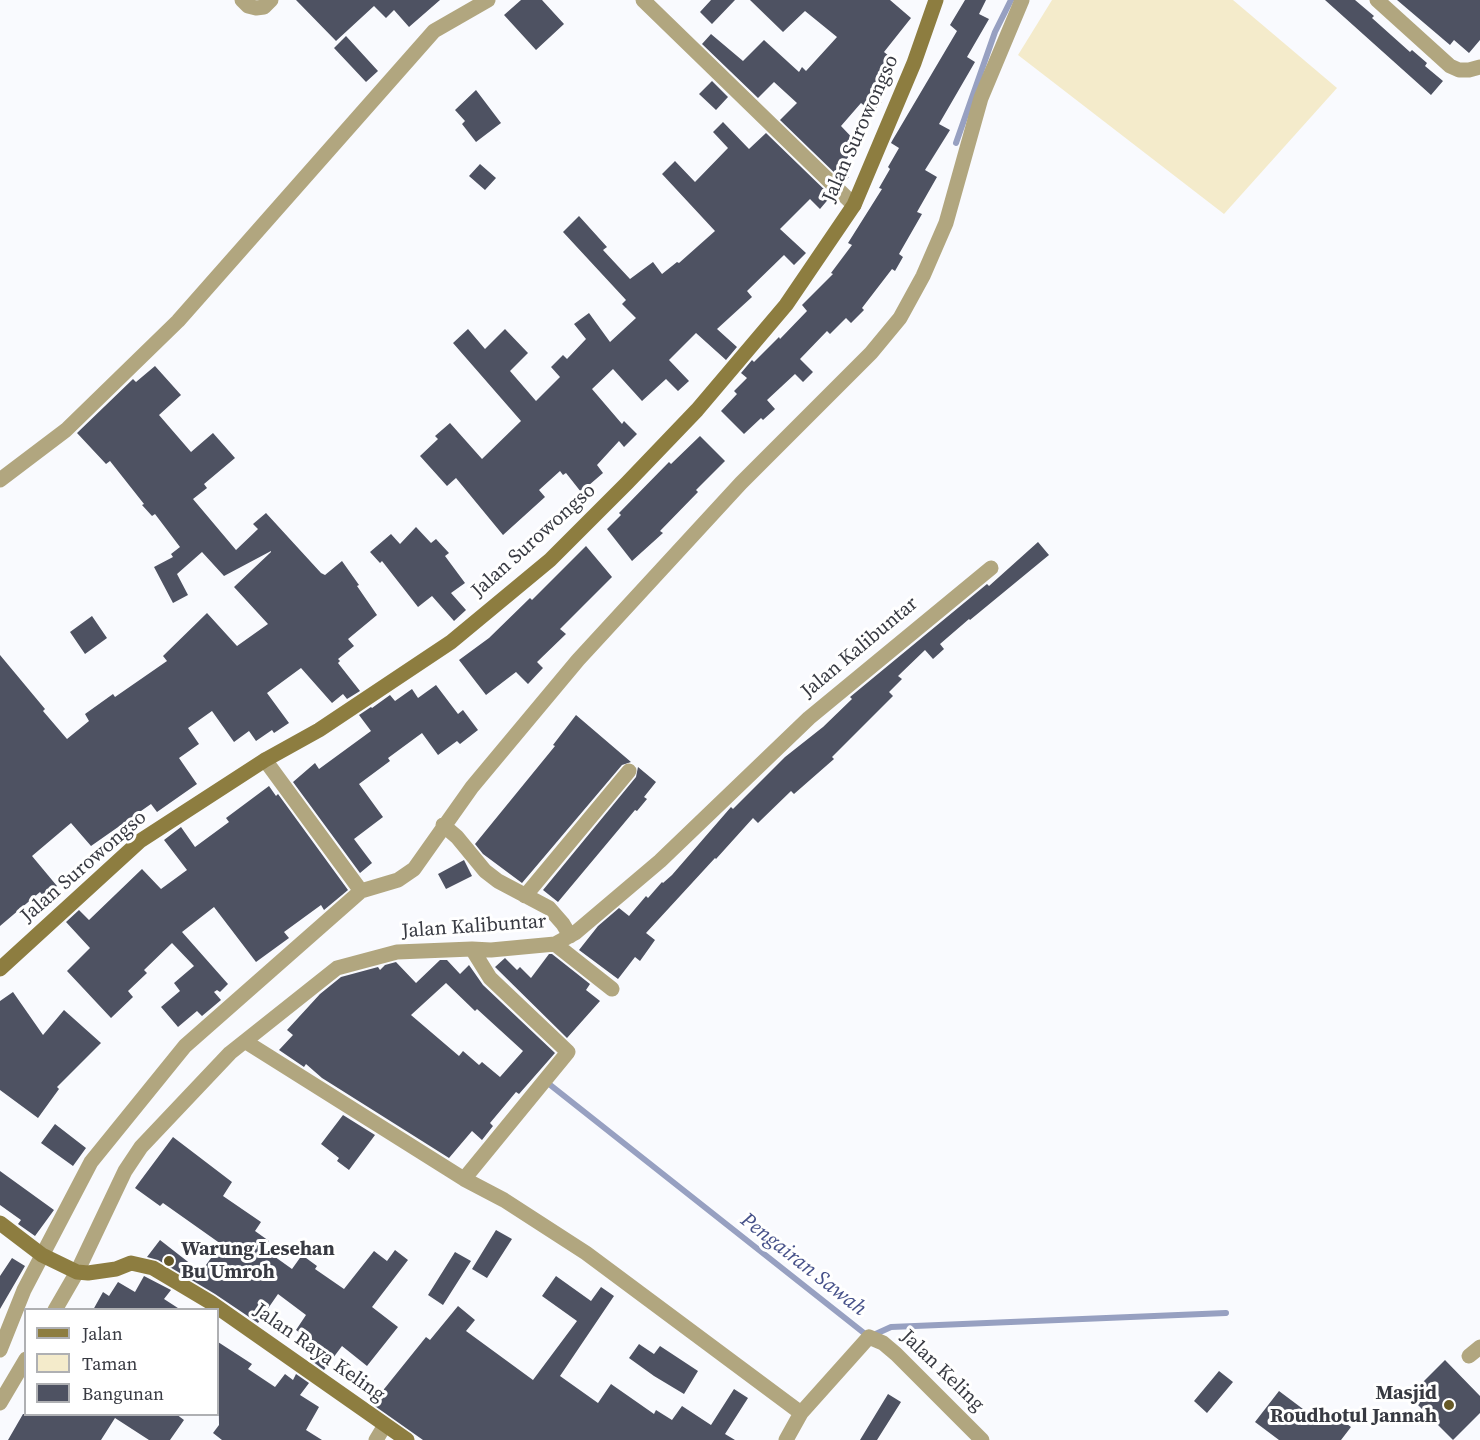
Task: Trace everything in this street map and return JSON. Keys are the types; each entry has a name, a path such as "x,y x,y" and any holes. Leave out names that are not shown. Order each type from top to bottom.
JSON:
{"street":[{"path":"242,0 248,6 264,8 271,0"},
{"path":"0,480 66,430 178,321 434,32 488,0"},
{"path":"643,0 854,205"},
{"name":"Jalan Surowongso","path":"0,969 140,841 265,760 319,730 451,642 550,560 627,483 704,401 786,305 854,205 914,63 936,0"},
{"path":"0,1350 24,1290 92,1162 185,1046 361,891 398,880 422,860 450,831 472,787 578,660 741,483 871,353 900,318 923,276 946,223 981,98 1022,0"},
{"path":"1377,0 1450,66 1460,70 1480,67"},
{"name":"Jalan Kalibuntar","path":"56,1308 125,1171 141,1147 230,1053 340,967 397,952 491,950 555,944 566,930 660,861 809,718 991,568"},
{"path":"265,760 361,891"},
{"path":"525,896 629,771"},
{"path":"450,831 485,871 498,881 549,908 566,930"},
{"path":"555,944 612,989"},
{"path":"464,1179 568,1052 490,978 472,949"},
{"path":"246,1042 586,1253 801,1413 786,1440"},
{"path":"0,1223 43,1256 75,1272"},
{"name":"Jalan Raya Keling","path":"75,1272 88,1273 116,1269 131,1263 153,1268 219,1308"},
{"name":"Jalan Raya Keling","path":"219,1308 407,1440"},
{"name":"Jalan Keling","path":"801,1413 869,1337 883,1343 896,1354 982,1440"},
{"path":"0,1403 24,1362"},
{"path":"376,1440 385,1425"}],"green space":[{"path":"1052,0 1233,0 1337,88 1224,214 1018,55"}],"building":[{"path":"296,0 440,0 409,27 394,10 386,18 374,6 336,41"},
{"path":"521,0 542,0 564,24 536,50 504,15"},
{"path":"711,0 735,0 712,24 700,12"},
{"path":"750,0 890,0 911,18 884,52 895,61 870,91 882,102 872,112 861,103 841,126 860,146 838,167 849,177 844,182 780,120 797,103 774,82 758,98 702,44 711,34 743,61 764,40 799,72 802,67 806,71 837,37 805,11 783,32"},
{"path":"965,0 986,0 979,14 989,19 967,57 975,62 939,124 950,130 925,170 937,177 917,212 922,214 899,254 903,257 895,271 892,269 862,308 864,310 851,323 846,318 830,334 827,331 800,359 813,372 803,382 795,374 767,400 775,409 744,434 721,411 737,394 734,391 747,378 741,373 752,360 754,362 779,337 780,339 807,311 802,305 833,274 831,273 852,245 848,243 882,189 879,188 899,148 891,143 957,31 950,25"},
{"path":"1325,0 1355,0 1410,52 1412,50 1427,63 1425,66 1443,81 1431,95"},
{"path":"1397,0 1480,0 1480,40 1469,53 1454,40 1450,45"},
{"path":"346,36 378,71 366,82 334,48"},
{"path":"712,81 728,97 716,110 699,94"},
{"path":"476,90 501,123 476,142 462,124 465,121 455,110"},
{"path":"723,122 749,149 766,133 831,196 820,209 810,199 780,229 806,253 794,265 784,255 747,291 752,297 717,329 737,347 726,360 696,333 669,360 689,381 678,391 666,379 642,401 613,369 592,389 622,424 624,421 637,434 624,447 619,441 597,465 603,473 581,492 566,473 563,475 560,471 539,490 545,497 503,535 456,478 447,486 420,456 438,439 435,436 450,423 482,459 521,421 453,343 468,329 485,349 505,329 528,353 510,371 536,401 560,377 551,367 563,355 567,359 586,339 574,324 589,313 610,342 636,318 622,304 626,300 563,232 579,216 607,247 603,250 630,279 653,262 662,274 677,262 679,263 715,231 662,174 675,161 695,182 728,148 713,132"},
{"path":"480,164 496,178 485,190 469,176"},
{"path":"155,366 181,395 159,415 191,452 213,433 235,458 204,484 207,488 193,499 236,550 258,529 253,524 266,513 321,573 325,575 342,561 359,585 357,586 377,615 348,639 354,646 338,659 340,661 338,663 360,691 347,699 343,694 332,703 301,668 267,693 289,723 274,733 272,730 256,741 249,731 234,742 212,711 188,728 199,744 179,758 197,784 157,812 151,804 91,846 71,823 32,856 57,886 44,897 40,892 0,926 0,655 67,739 89,721 85,714 113,694 115,697 167,661 163,656 207,613 237,646 268,624 234,587 271,551 224,576 202,552 177,574 188,595 173,603 154,567 173,557 171,554 180,547 155,514 152,516 142,505 144,504 110,461 106,464 77,433 133,379 136,382"},
{"path":"700,436 725,461 660,531 663,533 632,561 607,529 621,515 619,513 669,462 671,464"},
{"path":"416,527 431,543 436,539 449,553 445,556 465,583 451,593 466,610 454,621 432,596 418,607 382,561 380,563 370,552 391,534 400,544"},
{"path":"1038,542 1049,555 940,644 944,649 933,659 925,650 898,676 902,679 889,692 893,696 832,757 834,759 794,794 791,791 758,823 753,818 646,933 655,940 640,961 635,957 618,979 579,950 598,926 619,908 629,916 646,896 648,898 662,882 672,875 731,807 733,809 785,757 823,727 852,699 850,697 987,584 989,586"},
{"path":"586,546 612,577 560,629 566,634 537,662 543,668 528,684 516,672 486,695 459,660 489,638 530,598 532,600"},
{"path":"92,616 107,638 85,654 70,632"},
{"path":"436,685 458,714 463,710 478,730 460,744 457,741 438,755 422,733 388,758 390,761 359,784 383,817 354,839 372,863 360,873 293,782 315,763 319,769 371,731 359,715 390,695 395,701 412,689 418,698"},
{"path":"576,715 631,762 622,765 522,883 483,854 475,844 555,746 553,745"},
{"path":"638,767 656,782 644,797 647,799 637,811 635,810 558,902 543,890 636,777"},
{"path":"269,786 276,796 278,794 348,890 324,910 321,905 284,932 289,938 256,962 214,907 182,932 228,984 220,992 217,990 214,992 221,1000 202,1016 197,1011 178,1027 161,1007 180,991 174,983 194,966 172,943 144,970 147,973 128,991 133,997 111,1018 67,971 90,948 66,922 79,910 89,920 142,869 161,889 187,870 164,840 181,827 195,847 229,822 226,818"},
{"path":"464,860 472,876 446,889 438,874"},
{"path":"549,954 590,984 586,990 600,1001 567,1038 495,967 505,958 517,970 520,967 531,978"},
{"path":"440,960 447,960 460,974 469,965 483,985 555,1053 519,1094 516,1092 490,1123 493,1126 482,1140 472,1131 449,1158 322,1078 306,1064 304,1067 279,1050 293,1035 287,1030 320,994 341,977 378,967 380,970 385,965 396,962 416,983","holes":["446,983 475,1011 477,1009 523,1051 500,1077 482,1062 479,1065 463,1051 459,1056 411,1015"]},
{"path":"13,992 43,1035 64,1010 101,1043 57,1087 59,1089 38,1118 0,1090 0,1001"},
{"path":"343,1115 375,1135 349,1170 337,1161 339,1158 321,1144"},
{"path":"55,1124 86,1148 73,1166 41,1143"},
{"path":"173,1137 232,1182 223,1196 261,1222 255,1231 269,1241 264,1249 292,1269 302,1255 317,1266 315,1269 344,1289 374,1251 387,1261 395,1250 408,1260 372,1307 398,1327 367,1366 342,1346 324,1370 308,1358 317,1345 296,1330 306,1315 278,1294 258,1323 158,1260 147,1257 160,1240 201,1272 221,1244 163,1203 160,1206 135,1188"},
{"path":"0,1171 54,1210 35,1236 18,1224 21,1220 0,1205"},
{"path":"496,1230 512,1239 487,1278 472,1269"},
{"path":"455,1252 471,1261 443,1305 428,1295"},
{"path":"12,1258 25,1266 0,1309 0,1276"},
{"path":"144,1276 171,1290 164,1299 178,1308 94,1308 103,1292 109,1296 118,1282 135,1292"},
{"path":"556,1276 591,1301 601,1287 614,1296 560,1376 598,1403 611,1384 654,1414 656,1410 672,1420 682,1406 711,1425 734,1389 748,1398 725,1434 735,1440 423,1440 372,1404 426,1337 430,1340 458,1306 475,1320 466,1331 533,1380 577,1321 542,1296"},
{"path":"219,1343 252,1364 248,1369 275,1387 285,1374 293,1380 296,1374 309,1383 300,1395 319,1407 306,1430 322,1440 222,1440 213,1433 219,1425"},
{"path":"639,1344 654,1354 660,1346 698,1371 684,1394 629,1358"},
{"name":"Masjid Roudhotul Jannah","path":"1445,1360 1480,1396 1480,1413 1453,1440 1409,1396"},
{"path":"1219,1371 1233,1382 1207,1413 1194,1401"},
{"path":"1279,1391 1319,1421 1328,1410 1351,1427 1341,1440 1279,1440 1255,1422"},
{"path":"888,1394 901,1402 877,1440 860,1440"},
{"path":"23,1414 24,1416 179,1416 184,1420 170,1440 149,1440 115,1418 101,1440 8,1440"}],"waterway":[{"path":"956,143 995,32 1011,0"},
{"name":"Pengairan Sawah","path":"549,1084 869,1337 891,1327 1226,1313"}],"place":[{"name":"Warung Lesehan Bu Umroh","path":"169,1261"},
{"name":"Masjid Roudhotul Jannah","path":"1449,1405"}]}
